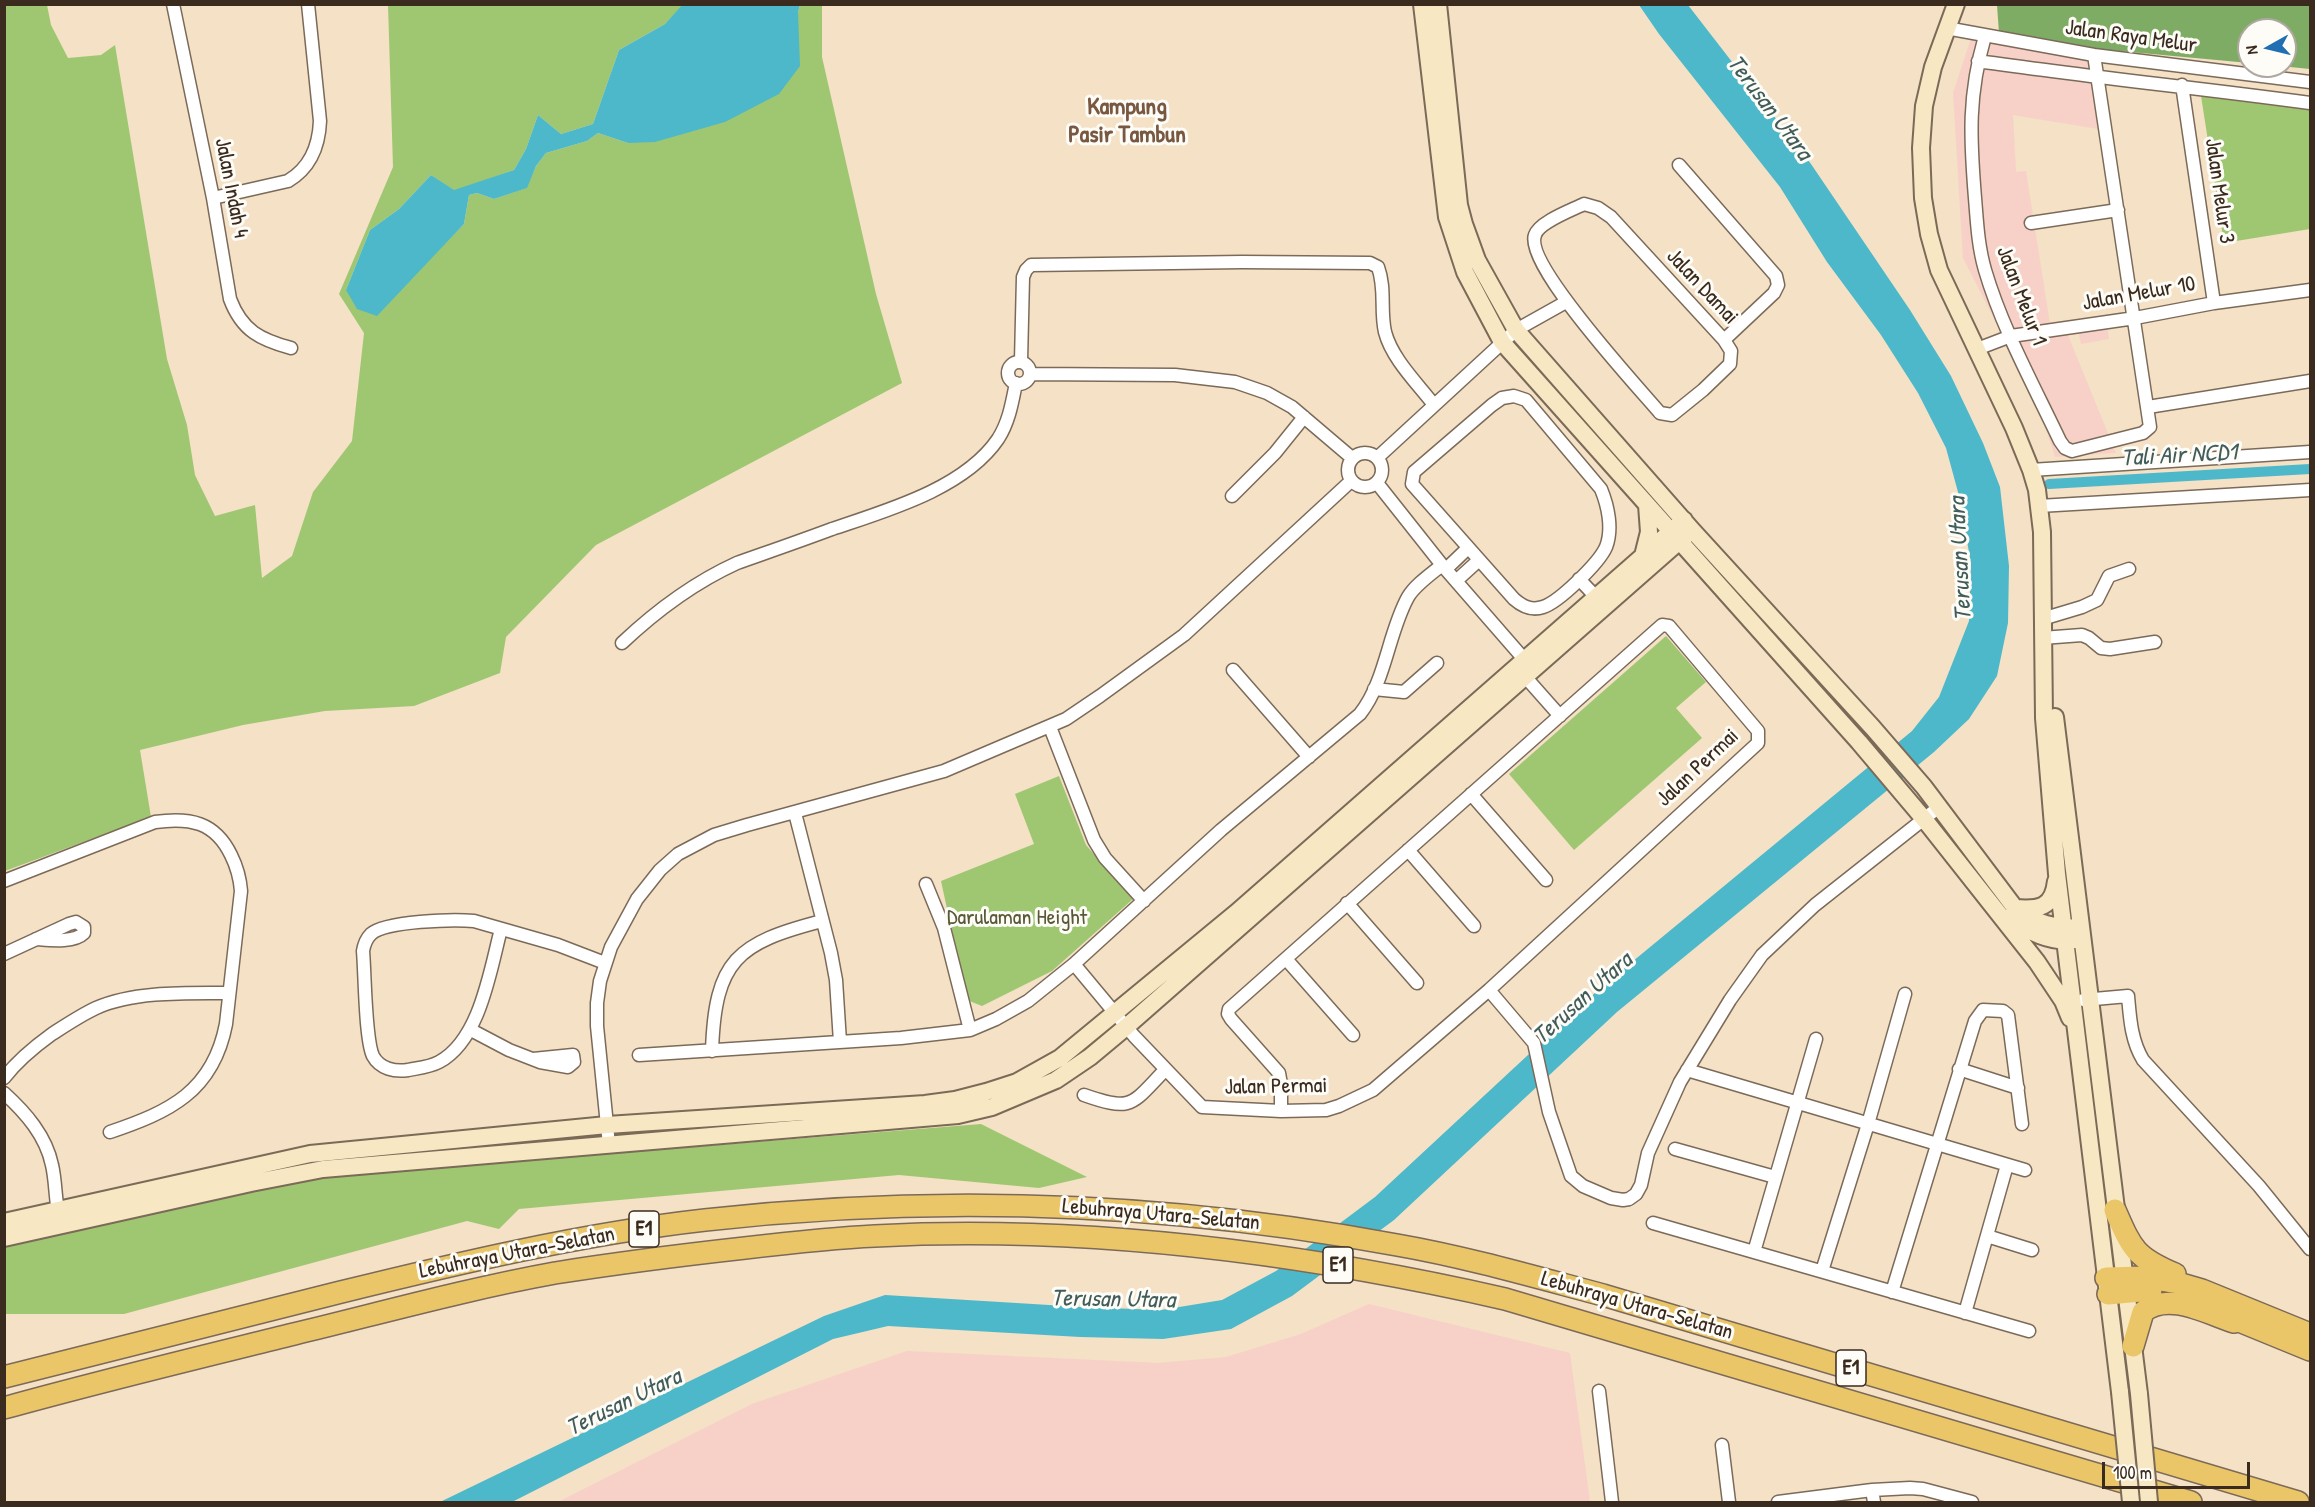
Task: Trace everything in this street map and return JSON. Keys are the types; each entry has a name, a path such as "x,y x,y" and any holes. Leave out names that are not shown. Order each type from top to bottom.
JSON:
{"highway":[{"name":"Lebuhraya Utara–Selatan","path":"4,1377 497,1255 580,1239 705,1220 827,1209 976,1204 1052,1205 1142,1211 1298,1228 1401,1245 1603,1295 2298,1503"},
{"path":"2115,1209 2128,1240 2138,1254 2150,1263 2277,1329 2310,1350"},
{"name":"Lebuhraya Utara–Selatan","path":"4,1408 204,1356 481,1289 554,1274 675,1255 847,1237 1002,1233 1070,1235 1156,1241 1284,1256 1391,1274 1505,1299 2191,1503"},
{"path":"2116,1285 2159,1278 2178,1283 2277,1329"},
{"path":"2133,1346 2143,1312 2151,1305 2165,1302 2277,1329 2310,1334"}],"street":[{"name":"Jalan Indah 4","path":"173,4 213,198 232,305 254,334 266,341 291,348"},
{"path":"213,198 288,181 298,176 310,161 318,140 320,121 308,4"},
{"path":"1422,4 1447,217 1465,272 1502,342 1647,505 1682,531 1873,728 1924,787 2015,908 2030,918 2072,934"},
{"path":"1438,4 1459,205 1464,224 1488,282 1516,330 1995,906 2063,1001 2077,1032 2116,1285 2133,1346 2149,1503"},
{"path":"1956,4 1933,67 1924,106 1921,148 1923,198 1929,234 1939,270 2031,470 2039,506 2042,532 2044,718 2057,874 2072,934"},
{"name":"Jalan Raya Melur","path":"1946,28 2094,55 2310,82"},
{"name":"Jalan Melur 1","path":"1985,36 1972,92 1970,121 1978,243 1986,273 2011,336 2065,448 2072,451 2147,431 2150,427 2148,407"},
{"path":"2094,55 2148,407 2310,381"},
{"path":"1978,61 2310,103"},
{"name":"Jalan Melur 3","path":"2182,85 2214,303"},
{"path":"1679,165 1776,276 1778,285 1774,293 1724,340"},
{"name":"Jalan Damai","path":"1584,204 1591,205 1611,217 1724,340 1731,351 1730,364 1672,415 1660,413 1566,302 1539,260 1534,248 1534,236 1539,227 1584,204"},
{"path":"2031,223 2118,210"},
{"path":"1021,361 1023,277 1031,265 1370,263 1378,267 1383,281 1384,330 1389,343 1434,405"},
{"name":"Jalan Melur 10","path":"1977,349 2011,336 2310,290"},
{"path":"1377,458 1516,330 1566,302"},
{"path":"1016,383 1027,381 1030,374 1029,367 1021,361"},
{"path":"1016,383 1008,376 1009,368 1012,364 1021,361"},
{"path":"1030,374 1084,376 1153,374 1220,379 1267,393 1292,407 1352,458"},
{"path":"622,643 653,615 714,574 737,563 911,501 959,475 981,458 996,441 1010,411 1016,383"},
{"path":"1514,396 1526,400 1601,489 1610,524 1606,546 1596,563 1543,607 1527,608 1514,599 1479,560 1415,489 1412,476 1491,405 1502,398 1514,396"},
{"path":"1232,495 1275,453 1304,417"},
{"path":"2031,470 2310,452"},
{"path":"1362,453 1373,454 1381,462 1382,473 1377,483 1366,487 1356,485 1351,481 1347,472 1352,458 1362,453"},
{"path":"609,1145 597,1004 600,981 611,947 637,899 660,870 678,854 714,835 944,771 1050,727 1093,702 1184,635 1351,481"},
{"path":"1377,483 1526,669 1560,716"},
{"path":"2039,506 2310,490"},
{"path":"1642,557 1649,532 1647,505"},
{"path":"4,1238 60,1217 310,1154 607,1125 925,1104 986,1092 1025,1077 1060,1058 1236,913 1526,669 1596,597 1642,557 1682,531"},
{"path":"4,1222 60,1217 313,1171 818,1126 926,1119 992,1107 1056,1080 1090,1057 1126,1027 1682,531"},
{"path":"639,1055 901,1038 970,1030 996,1020 1028,1000 1074,964 1221,830 1360,714 1374,689 1408,597 1468,548"},
{"path":"1456,581 1479,560"},
{"path":"2042,619 2097,600 2109,576 2129,569"},
{"path":"1579,579 1596,597"},
{"name":"Jalan Permai","path":"1074,964 1126,1027 1202,1107 1281,1111 1326,1110 1340,1106 1373,1090 1489,990 1758,742 1760,737 1758,731 1669,626 1665,624 1229,1009 1228,1014 1231,1018 1279,1073 1281,1111"},
{"path":"2042,646 2082,635 2101,648 2110,649 2155,642"},
{"path":"2042,646 2055,719 2072,934 2115,1209 2120,1392 2131,1503"},
{"path":"1374,689 1404,692 1437,663"},
{"path":"1233,670 1309,757"},
{"path":"1050,727 1098,848 1144,901"},
{"path":"1471,794 1546,880"},
{"path":"1489,990 1534,1043 1545,1098 1572,1176 1591,1190 1623,1200 1636,1194 1654,1138 1687,1070 1730,1000 1762,955 1815,905 1939,807"},
{"path":"795,813 831,953 836,980 840,1042"},
{"path":"4,881 155,822 182,820 213,830 224,840 240,880 239,916 221,1045 200,1082 182,1100 169,1108 110,1132"},
{"path":"1408,850 1474,926"},
{"path":"2015,908 2032,909 2046,904 2052,898 2057,874"},
{"path":"926,884 944,928 970,1030"},
{"path":"1347,903 1417,983"},
{"path":"1995,906 2027,930 2072,934"},
{"path":"501,929 471,1030 448,1056 436,1064 399,1072 387,1069 377,1062 370,1045 364,946 374,932 414,923 465,920 501,929 558,945 605,963"},
{"path":"712,1051 716,1004 727,973 733,964 751,946 763,939 822,921"},
{"path":"4,954 36,939"},
{"path":"1287,959 1353,1035"},
{"path":"4,1078 36,1045 66,1024 97,1008 121,1000 180,993 229,993"},
{"path":"1822,1271 1868,1124 1905,994"},
{"path":"2081,1000 2128,996 2132,1033 2143,1060 2259,1186 2310,1249"},
{"path":"2077,1032 2081,1000"},
{"path":"1892,1292 1959,1069 1979,1012 1983,1010 2003,1011 2008,1015 2022,1124"},
{"path":"471,1030 509,1050 533,1059"},
{"path":"1754,1252 1816,1039"},
{"path":"1959,1069 2018,1088"},
{"path":"1084,1095 1111,1104 1128,1104 1165,1070"},
{"path":"1687,1070 2025,1170"},
{"path":"4,1093 29,1118 46,1144 52,1164 60,1217"},
{"path":"1675,1149 1775,1177"},
{"path":"1965,1313 2007,1165"},
{"path":"1653,1223 2029,1331"},
{"path":"1987,1236 2032,1250"},
{"path":"1599,1391 1612,1503"},
{"path":"1722,1445 1730,1503"},
{"path":"1778,1503 1873,1496 1923,1488 1972,1503"}],"shaded area":[{"path":"1974,29 2087,48 2098,129 2013,115 2016,172 2026,171 2050,324 2063,323 2116,453 2055,457 2038,405 1963,258 1953,93"},
{"path":"2107,326 2109,339 2081,344 2078,330"},
{"path":"1369,1304 1570,1353 1590,1502 558,1502 752,1404 907,1351 1158,1363 1226,1357 1301,1334"}],"green space":[{"path":"5,5 47,5 51,25 68,58 101,55 115,45 167,359 187,425 195,475 215,516 255,505 262,578 292,556 313,492 352,441 364,333 339,294 393,167 388,5 683,5 665,24 619,50 593,124 561,134 538,115 526,149 514,170 454,191 431,175 399,209 370,230 346,290 406,283 464,224 469,195 477,193 494,199 526,188 536,166 546,153 587,141 598,133 628,143 798,12 800,5 822,5 822,57 876,294 902,383 596,545 506,637 500,673 414,706 325,711 243,725 140,750 151,817 5,871"},
{"path":"1997,5 2310,5 2310,69 2297,68 2297,18 2237,18 2237,62 2087,48 1999,33"},
{"path":"2201,96 2310,108 2310,229 2224,243"},
{"path":"1666,636 1706,682 1676,708 1702,738 1574,850 1509,774"},
{"name":"Darulaman Height","path":"1059,776 1086,845 1133,899 1052,971 982,1006 967,1000 941,881 1034,844 1015,794"},
{"path":"981,1124 1087,1177 1039,1188 899,1175 519,1209 499,1229 467,1221 124,1314 5,1314 4,1246 318,1177"}],"water":[{"path":"683,4 800,5 798,12 800,66 779,94 725,122 655,142 628,143 598,133 587,141 546,153 536,166 527,188 494,199 477,193 469,195 464,224 377,316 357,309 346,290 370,230 399,209 431,175 454,190 514,170 526,149 538,115 561,134 593,124 619,50 665,24"},
{"name":"Terusan Utara","path":"1639,5 1688,5 1811,164 1910,310 1951,376 1983,443 2000,487 2009,566 2008,623 1997,676 1969,719 1934,752 1617,1012 1394,1220 1292,1296 1231,1329 1163,1339 1080,1337 888,1326 833,1339 512,1502 440,1502 824,1316 885,1295 1161,1310 1222,1300 1276,1271 1375,1197 1598,990 1912,731 1939,697 1969,621 1971,563 1958,492 1946,448 1918,393 1881,335 1827,262 1780,187 1659,34"}],"waterway":[{"name":"Tali Air NCD1","path":"2049,484 2310,469"}],"district":[{"name":"Kampung Pasir Tambun","path":"1127,122"}]}
